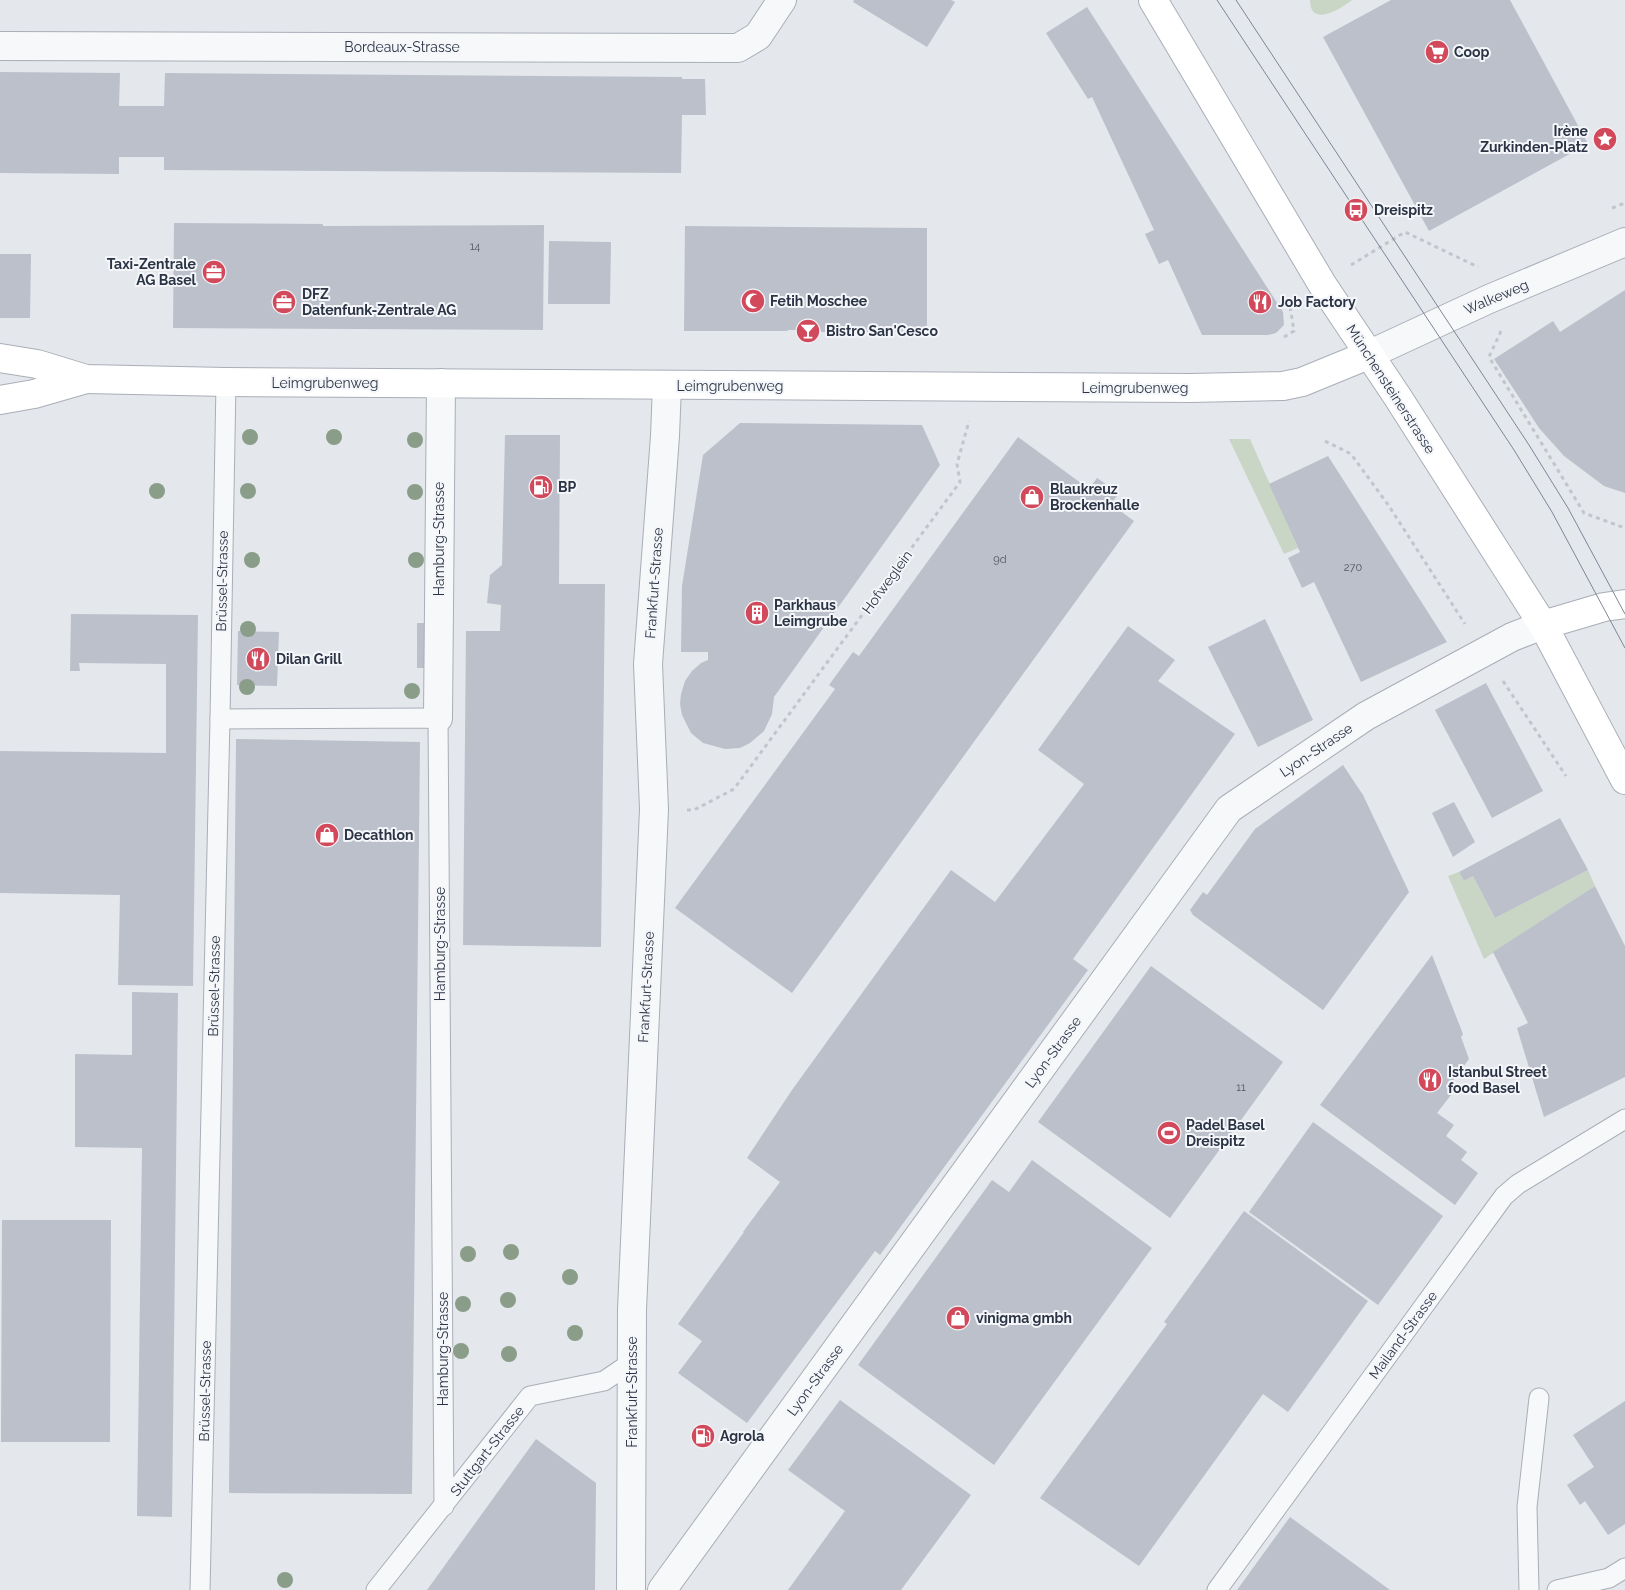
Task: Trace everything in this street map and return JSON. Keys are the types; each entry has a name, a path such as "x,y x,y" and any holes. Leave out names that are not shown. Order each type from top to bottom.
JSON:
{"main road":[{"name":"Münchensteinerstrasse","path":"1153,0 1322,284 1397,396 1543,625 1625,780"},
{"name":"Leimgrubenweg","path":"0,358 37,364 86,379 441,384 1199,388 1283,386 1302,382 1368,355"},
{"name":"Leimgrubenweg","path":"0,400 34,394 86,379"},
{"path":"1543,625 1604,607 1625,604"}],"street":[{"name":"Bordeaux-Strasse","path":"0,46 738,48 758,36 782,0"},
{"name":"Walkeweg","path":"1368,355 1481,302 1625,242"},
{"name":"Hamburg-Strasse","path":"438,718 441,384"},
{"name":"Frankfurt-Strasse","path":"631,1590 632,1310 654,809 648,664 667,385"},
{"name":"Lyon-Strasse","path":"662,1590 1229,809 1348,727 1483,652 1512,637 1543,625"}],"lane":[{"name":"Brüssel-Strasse","path":"200,1590 226,382"},
{"path":"220,719 438,718"},
{"name":"Hamburg-Strasse","path":"438,718 444,1506"},
{"name":"Mailand-Strasse","path":"1217,1590 1504,1196 1518,1184 1625,1119"},
{"name":"Stuttgart-Strasse","path":"376,1590 530,1396 604,1381 632,1362"},
{"path":"1530,1590 1526,1506 1539,1398"},
{"path":"1557,1590 1609,1578 1625,1568"}],"path":[{"path":"1370,252 1405,232 1478,267"},
{"path":"1284,336 1294,331 1290,306"},
{"path":"1502,330 1489,357 1584,513 1625,528"},
{"name":"Hofweglein","path":"654,809 694,810 734,789 960,482 957,464 978,387"},
{"path":"1325,441 1351,454 1389,506 1566,776"}],"green space":[{"path":"1310,0 1352,0 1341,8 1320,15 1311,8"},
{"path":"1229,439 1250,439 1298,548 1284,554"},
{"path":"1588,870 1595,886 1484,959 1448,876 1459,872 1464,881 1473,876 1495,918"}],"building":[{"path":"854,0 951,0 955,2 927,47 853,2"},
{"path":"1391,0 1510,0 1588,144 1429,231 1323,37"},
{"path":"1087,7 1283,312 1284,325 1276,333 1268,335 1202,335 1168,260 1159,264 1145,234 1154,230 1092,97 1088,99 1046,33"},
{"path":"0,72 120,73 119,106 164,106 165,73 682,77 682,79 705,79 706,115 682,115 681,173 164,170 164,157 119,157 119,174 0,173"},
{"path":"174,223 323,224 323,226 544,225 543,330 173,328"},
{"path":"685,226 927,228 927,332 821,332 821,330 684,331"},
{"path":"549,241 611,242 610,304 548,304"},
{"path":"0,254 31,254 30,318 0,318"},
{"path":"1625,290 1625,493 1604,486 1564,456 1539,428 1494,359 1553,321 1560,332"},
{"name":"Parkhaus Leimgrube","path":"740,423 922,425 940,465 774,697 772,714 764,731 750,743 740,748 725,749 703,743 691,733 682,715 680,704 685,681 692,671 708,660 708,652 681,652 682,586 703,455"},
{"path":"505,435 560,435 559,584 605,584 601,947 463,945 466,631 500,631 501,605 487,603 490,575 502,565"},
{"path":"1018,437 1089,489 1097,478 1119,493 1111,504 1134,521 792,993 675,908 835,689 829,685 853,652 859,656"},
{"path":"1328,456 1447,642 1361,682 1314,582 1302,588 1288,558 1300,552 1269,484"},
{"path":"71,614 198,615 193,986 118,985 120,895 0,893 0,751 166,753 166,664 79,663 80,671 70,671"},
{"path":"1265,619 1313,720 1258,747 1208,647"},
{"path":"417,623 431,623 431,668 417,668"},
{"path":"1128,626 1175,660 1158,681 1235,734 1073,959 1088,970 880,1255 875,1251 747,1423 678,1373 702,1341 678,1324 780,1182 747,1158 792,1090 951,870 995,902 1084,784 1038,750"},
{"name":"Dilan Grill","path":"238,631 279,632 277,686 237,685"},
{"path":"1486,683 1543,791 1492,818 1435,710"},
{"path":"236,739 420,742 412,1494 229,1493"},
{"path":"1343,765 1363,795 1409,892 1323,1010 1193,915 1190,910 1203,892 1207,895 1255,829"},
{"path":"1454,802 1475,842 1453,857 1432,813"},
{"path":"1560,818 1588,870 1495,918 1473,876 1464,881 1459,872"},
{"path":"1595,886 1625,946 1625,1077 1544,1117 1517,1028 1528,1023 1493,952"},
{"path":"1432,955 1463,1034 1461,1037 1469,1059 1452,1082 1458,1086 1437,1113 1454,1125 1446,1136 1467,1152 1461,1160 1478,1173 1455,1205 1320,1105"},
{"path":"1151,966 1283,1062 1170,1218 1038,1122"},
{"path":"132,992 178,993 172,1517 137,1516 142,1148 75,1147 75,1054 132,1055"},
{"path":"1313,1122 1443,1216 1378,1305 1249,1212"},
{"path":"1032,1160 1152,1248 994,1465 858,1365 992,1180 1009,1192"},
{"path":"1244,1211 1368,1301 1288,1412 1263,1394 1139,1566 1040,1498 1167,1324 1164,1322"},
{"path":"2,1220 111,1220 110,1442 1,1442"},
{"path":"840,1400 971,1495 901,1590 788,1590 845,1511 788,1470"},
{"path":"1625,1401 1625,1524 1608,1535 1585,1501 1580,1505 1567,1485 1594,1467 1573,1435"},
{"path":"536,1439 596,1483 595,1590 427,1590"},
{"path":"1290,1517 1390,1590 1237,1590"}],"tram line":[{"path":"1217,0 1514,450 1552,512 1625,648"},
{"path":"1236,0 1529,445 1568,508 1625,614"}],"place":[{"name":"Coop","path":"1437,52"},
{"name":"Irène Zurkinden-Platz","path":"1605,139"},
{"name":"Dreispitz","path":"1356,210"},
{"name":"Taxi-Zentrale AG Basel","path":"214,272"},
{"name":"Fetih Moschee","path":"753,301"},
{"name":"DFZ Datenfunk-Zentrale AG","path":"284,302"},
{"name":"Job Factory","path":"1260,302"},
{"name":"Bistro San'Cesco","path":"808,331"},
{"name":"BP","path":"541,487"},
{"name":"Blaukreuz Brockenhalle","path":"1032,497"},
{"name":"Parkhaus Leimgrube","path":"757,613"},
{"name":"Dilan Grill","path":"258,659"},
{"name":"Decathlon","path":"327,835"},
{"name":"Istanbul Street food Basel","path":"1430,1080"},
{"name":"Padel Basel Dreispitz","path":"1169,1133"},
{"name":"vinigma gmbh","path":"958,1318"},
{"name":"Agrola","path":"703,1436"}]}
